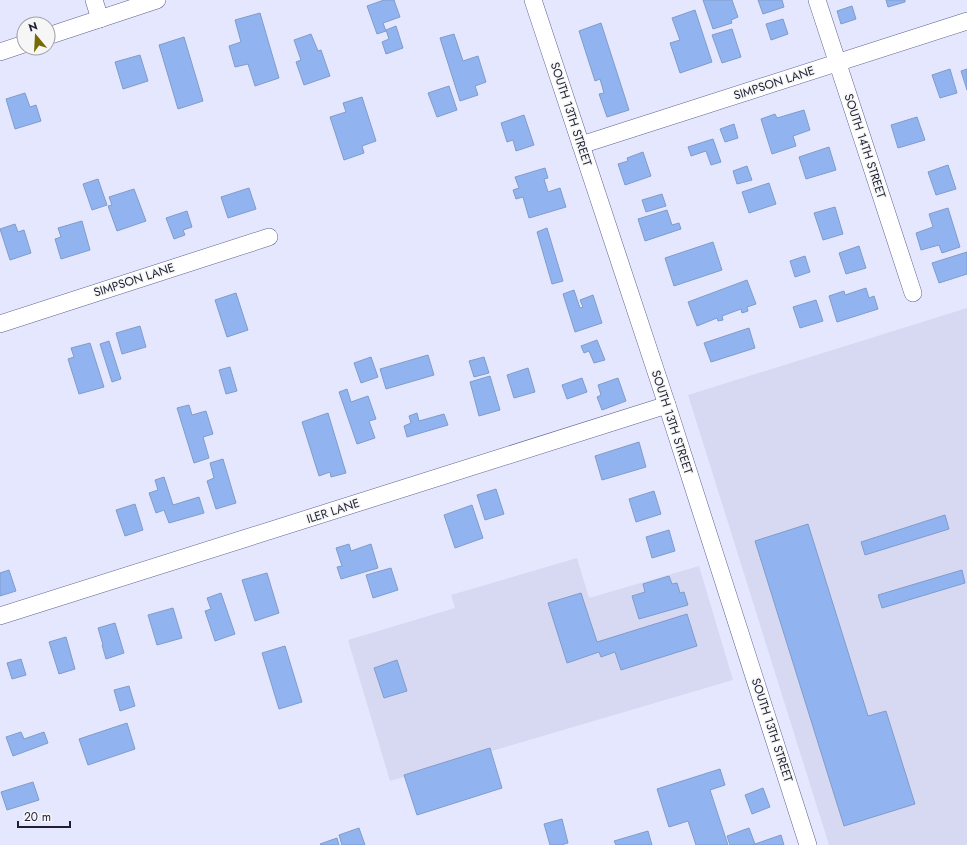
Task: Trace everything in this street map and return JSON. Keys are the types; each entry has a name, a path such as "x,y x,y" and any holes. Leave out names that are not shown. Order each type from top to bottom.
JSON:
{"street":[{"path":"94,0 100,19"},
{"path":"56,33 157,0"},
{"name":"SOUTH 13TH STREET","path":"533,0 667,405 808,845"},
{"name":"SOUTH 14TH STREET","path":"817,0 913,293"},
{"name":"SIMPSON LANE","path":"580,145 967,21"},
{"path":"0,52 16,47"},
{"name":"SIMPSON LANE","path":"0,324 269,237"},
{"name":"ILER LANE","path":"0,616 667,405"}],"shaded area":[{"path":"967,308 967,844 829,845 688,395"},
{"path":"577,558 589,598 699,566 733,680 390,781 348,640 455,608 451,595"}],"building":[{"path":"384,0 394,0 400,17 383,23 386,31 377,34 367,6"},
{"path":"703,0 732,0 738,17 731,20 732,23 713,29"},
{"path":"758,0 782,0 784,7 763,14"},
{"path":"886,0 905,0 905,2 888,7"},
{"path":"852,6 856,19 841,24 837,11"},
{"path":"695,10 712,62 680,73 670,43 680,40 672,18"},
{"path":"260,13 279,78 255,86 248,64 235,67 229,46 241,42 235,20"},
{"path":"783,19 788,34 771,40 766,24"},
{"path":"601,23 629,110 607,117 599,94 604,93 600,79 595,81 579,31"},
{"path":"396,26 403,48 386,54 382,42 389,39 386,30"},
{"path":"732,29 741,57 722,63 712,35"},
{"path":"311,34 318,51 321,50 330,76 304,85 296,62 301,60 294,40"},
{"path":"454,34 463,61 478,56 486,82 475,86 478,95 460,101 440,38"},
{"path":"184,37 203,101 178,109 159,45"},
{"path":"140,55 148,81 123,89 115,62"},
{"path":"950,69 957,93 940,98 932,75"},
{"path":"967,69 967,90 961,71"},
{"path":"449,86 457,110 437,117 428,93"},
{"path":"25,93 30,107 36,105 41,121 15,129 6,99"},
{"path":"362,97 376,141 362,146 364,153 344,160 330,117 346,112 343,103"},
{"path":"804,110 810,130 793,136 796,146 772,154 761,119 775,114 777,118"},
{"path":"524,115 534,145 516,151 513,140 507,142 501,123"},
{"path":"917,117 925,140 898,148 891,125"},
{"path":"734,124 738,138 725,142 720,129"},
{"path":"713,139 721,162 711,165 706,151 691,156 688,147"},
{"path":"829,147 836,170 806,179 799,157"},
{"path":"643,152 651,176 625,185 618,164 628,161 627,158"},
{"path":"948,165 956,189 936,195 928,172"},
{"path":"747,166 752,180 737,184 733,171"},
{"path":"545,168 548,178 544,179 548,192 560,188 566,207 529,218 523,197 516,199 513,190 519,188 515,177"},
{"path":"98,179 107,205 92,210 83,184"},
{"path":"769,183 776,204 749,213 742,192"},
{"path":"249,188 256,209 228,218 221,197"},
{"path":"134,189 146,221 117,231 108,206 112,205 109,197"},
{"path":"662,194 666,206 646,212 642,200"},
{"path":"835,207 843,234 823,240 814,213"},
{"path":"948,208 960,247 942,253 939,245 921,250 916,233 933,227 929,214"},
{"path":"667,210 672,225 679,223 681,229 645,241 638,219"},
{"path":"187,211 192,227 183,230 185,235 174,239 166,218"},
{"path":"82,221 90,250 61,259 55,239 61,237 58,228"},
{"path":"15,224 18,232 24,230 31,253 10,260 0,229"},
{"path":"547,228 563,281 552,284 537,232"},
{"path":"713,242 722,270 674,286 665,258"},
{"path":"859,246 866,268 846,274 839,253"},
{"path":"967,252 967,274 939,283 932,263"},
{"path":"805,256 810,272 795,277 790,261"},
{"path":"747,280 756,304 747,307 748,311 742,313 741,309 722,316 723,320 718,321 717,318 697,326 688,302"},
{"path":"866,288 869,298 874,296 878,309 837,322 829,296 844,291 845,295"},
{"path":"574,290 580,308 583,307 580,300 593,295 602,323 575,332 563,294"},
{"path":"236,293 248,330 227,337 215,300"},
{"path":"816,300 823,321 800,328 793,307"},
{"path":"140,326 146,347 122,354 116,333"},
{"path":"749,328 755,348 711,362 704,343"},
{"path":"597,340 605,360 594,363 589,351 584,353 581,346"},
{"path":"109,341 121,379 112,382 100,344"},
{"path":"90,343 104,387 79,394 68,359 74,357 71,348"},
{"path":"428,355 434,375 386,389 380,369"},
{"path":"371,357 378,377 361,383 354,363"},
{"path":"484,357 489,373 474,377 469,361"},
{"path":"230,367 237,391 226,394 219,370"},
{"path":"528,368 535,392 514,398 507,375"},
{"path":"490,376 500,410 479,416 470,382"},
{"path":"582,378 587,392 567,399 562,385"},
{"path":"618,378 626,401 602,410 597,397 601,395 598,385"},
{"path":"347,389 351,402 368,396 376,419 369,421 375,438 357,444 339,392"},
{"path":"189,405 192,415 206,411 213,434 203,437 209,458 194,463 177,408"},
{"path":"328,413 346,473 331,477 330,472 319,476 302,422"},
{"path":"417,413 419,421 444,414 448,425 407,437 404,426 411,423 409,416"},
{"path":"639,442 646,467 602,480 595,456"},
{"path":"223,459 236,503 216,509 207,481 214,478 210,463"},
{"path":"164,477 173,505 199,497 204,513 169,523 164,510 156,513 149,493 158,490 155,480"},
{"path":"496,489 504,514 485,520 477,495"},
{"path":"654,491 661,514 636,522 629,499"},
{"path":"135,504 143,530 125,536 116,510"},
{"path":"472,505 483,538 455,548 444,515"},
{"path":"945,515 949,529 865,555 861,542"},
{"path":"808,524 868,716 886,711 915,804 844,826 755,541"},
{"path":"669,530 675,551 652,558 646,537"},
{"path":"349,544 351,551 371,544 378,568 341,579 337,567 342,566 336,548"},
{"path":"391,568 398,590 373,598 366,575"},
{"path":"9,570 16,591 0,596 0,573"},
{"path":"962,570 965,583 882,608 878,595"},
{"path":"267,573 279,613 255,621 242,580"},
{"path":"669,576 672,584 677,583 680,593 684,592 688,605 639,619 632,596 645,592 643,584"},
{"path":"221,593 235,634 215,641 205,611 211,609 207,598"},
{"path":"581,593 597,642 687,614 697,646 621,670 615,652 601,657 599,652 567,663 548,603"},
{"path":"173,608 182,638 157,645 148,615"},
{"path":"115,623 124,653 106,659 98,628"},
{"path":"66,637 75,669 59,674 49,642"},
{"path":"285,646 302,702 279,709 262,653"},
{"path":"21,659 26,675 12,679 7,663"},
{"path":"397,660 407,691 384,698 374,668"},
{"path":"129,686 135,706 120,711 114,690"},
{"path":"127,723 135,749 88,765 79,739"},
{"path":"21,732 24,739 44,732 48,743 13,756 6,737"},
{"path":"490,748 502,788 417,815 404,775"},
{"path":"720,769 725,785 710,790 728,845 696,845 688,821 669,827 657,789"},
{"path":"33,782 39,800 7,810 1,792"},
{"path":"763,788 770,807 752,814 745,795"},
{"path":"562,819 568,843 561,845 550,845 544,824"},
{"path":"359,828 365,845 342,845 339,835"},
{"path":"749,828 755,844 730,845 727,836"},
{"path":"648,831 652,845 616,845 614,841"},
{"path":"781,835 784,845 755,845 755,844"},
{"path":"337,838 339,845 320,844"}]}
